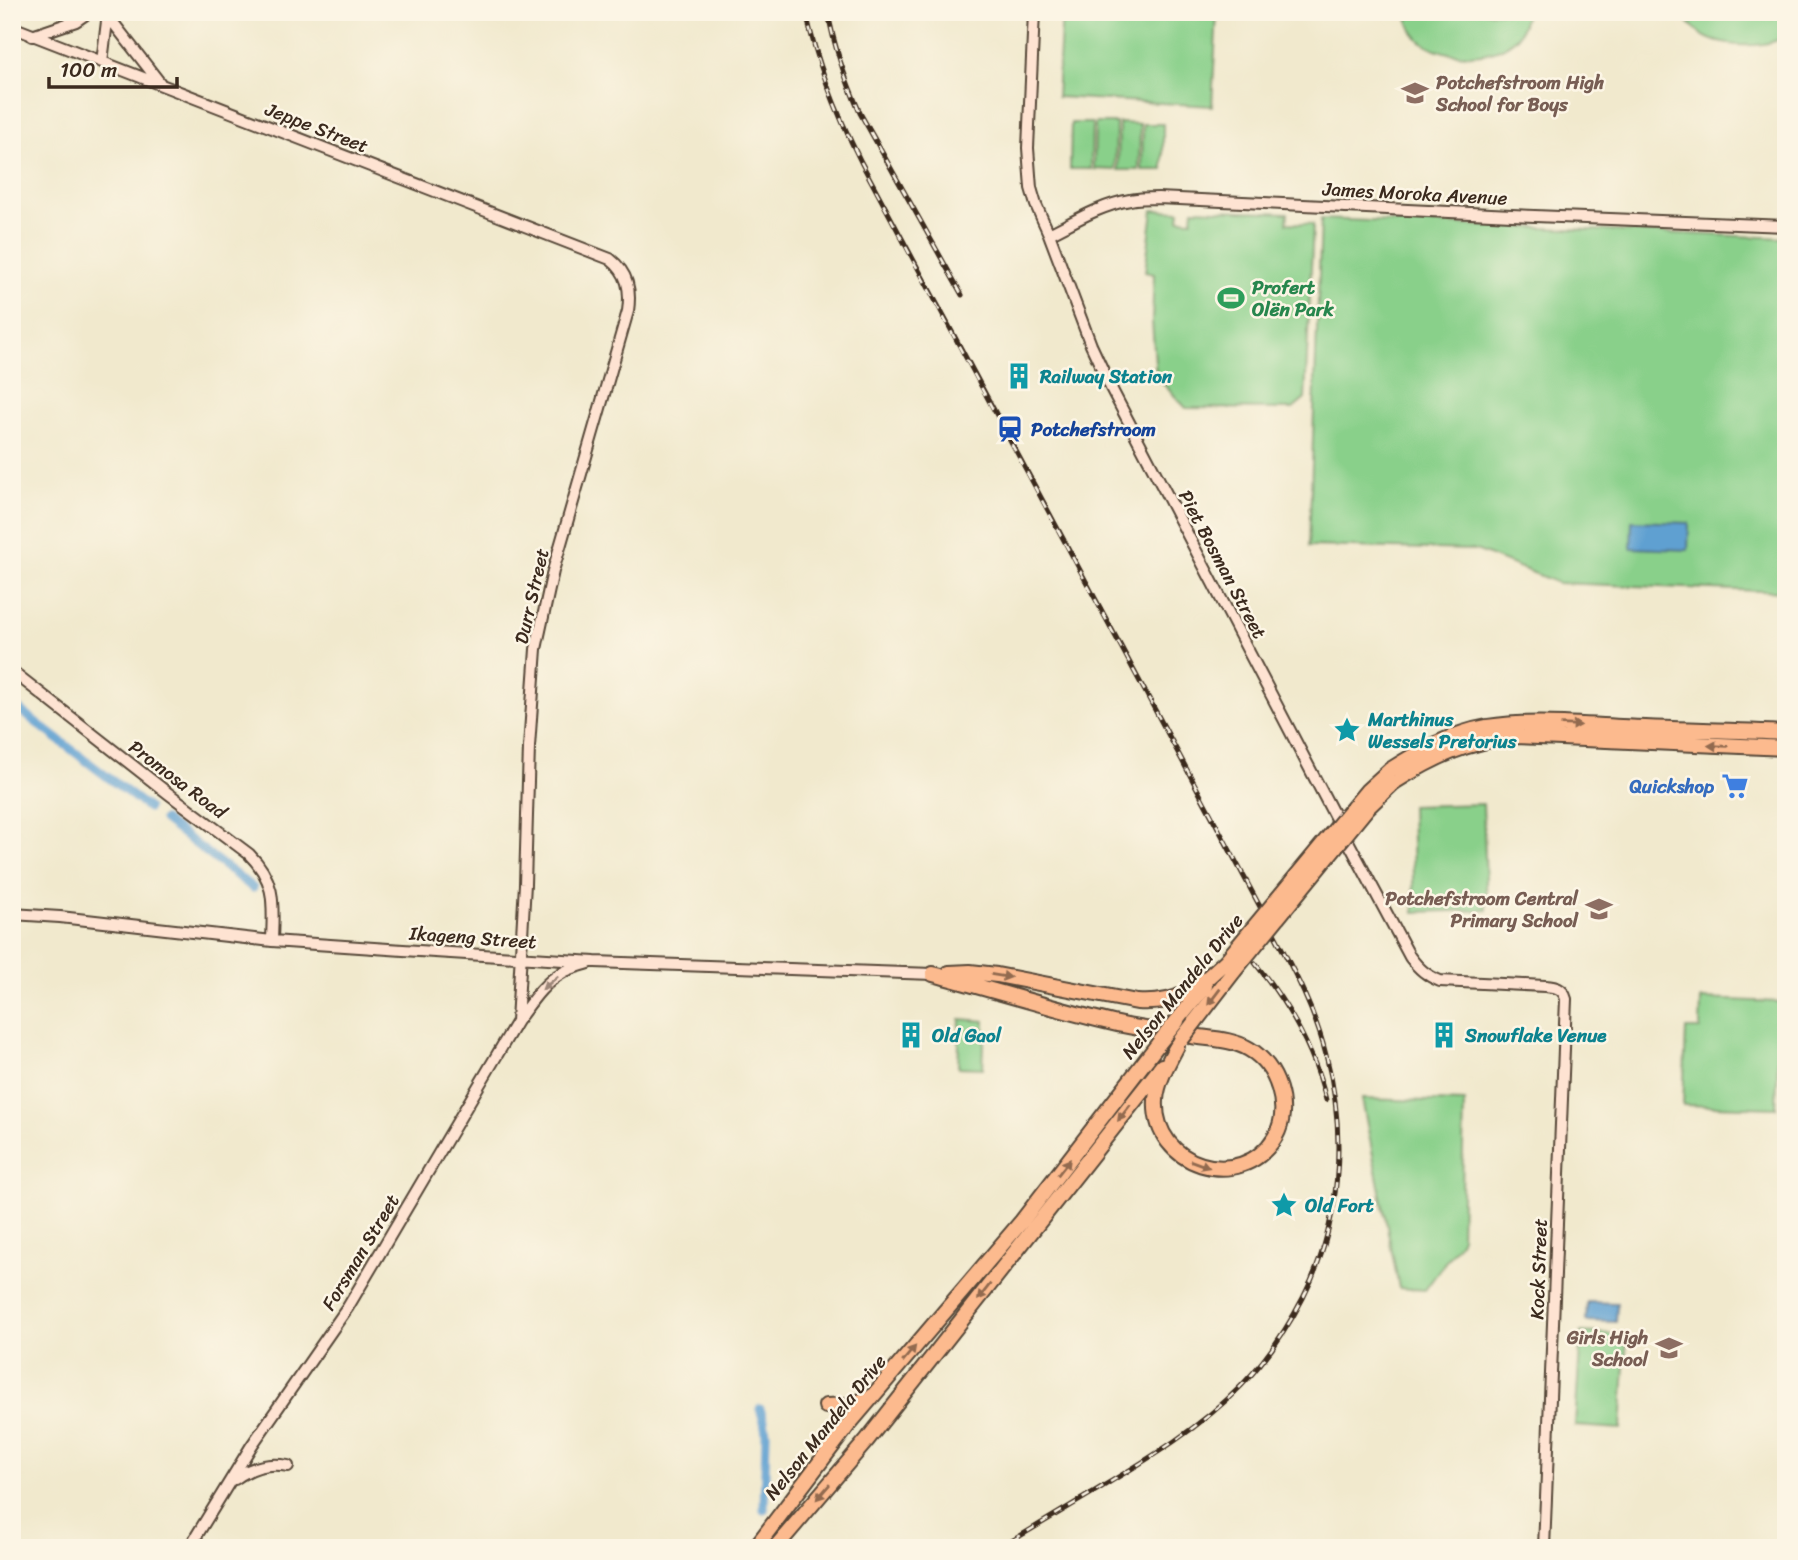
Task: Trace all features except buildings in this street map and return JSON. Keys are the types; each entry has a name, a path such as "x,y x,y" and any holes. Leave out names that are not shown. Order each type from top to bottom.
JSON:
{"highway":[{"name":"Nelson Mandela Drive","path":"755,1548 849,1424 1022,1221 1177,1021 1230,966 1392,776 1418,753 1469,731 1504,725 1781,731"},
{"name":"Nelson Mandela Drive","path":"1392,776 1451,751 1494,738 1516,736 1786,748"},
{"name":"Nelson Mandela Drive","path":"775,1548 867,1440 1179,1043 1230,966"},
{"path":"933,974 970,972 998,975 1154,1003 1174,999 1230,966"},
{"path":"933,974 1114,1023 1226,1041 1247,1048 1268,1065 1277,1081 1281,1098 1281,1119 1276,1136 1258,1156 1244,1164 1217,1169 1189,1160 1170,1144 1159,1124 1156,1100 1167,1066 1179,1043"},
{"path":"826,1406 851,1405 873,1397"}],"street":[{"path":"32,36 76,21 89,12"},
{"name":"Piet Bosman Street","path":"1034,12 1029,169 1034,197 1091,345 1111,388 1410,957 1419,969 1440,981 1545,986 1564,992"},
{"path":"102,62 108,14"},
{"path":"108,14 161,84"},
{"name":"Jeppe Street","path":"12,27 610,259"},
{"name":"James Moroka Avenue","path":"1049,234 1116,203 1131,199 1158,198 1786,226"},
{"name":"Durr Street","path":"521,958 529,747 536,649 553,570 630,297 625,274 610,259"},
{"name":"Promosa Road","path":"12,671 261,866 267,878 273,904 272,941"},
{"name":"Ikageng Street","path":"12,914 272,941 521,958 933,974"},
{"name":"Forsman Street","path":"189,1548 253,1446 348,1307 517,1021 521,958"},
{"path":"517,1021 552,980 563,972 595,962"},
{"name":"Kock Street","path":"1544,1548 1562,1126 1566,999 1564,992"},
{"path":"229,1483 258,1467 275,1464 288,1466"}],"green space":[{"path":"1062,12 1217,12 1212,106 1057,97"},
{"path":"1405,12 1526,12 1519,35 1508,45 1472,55 1447,52 1425,44 1414,34"},
{"path":"1682,12 1786,12 1786,35 1755,45 1718,42 1699,33"},
{"path":"1071,123 1092,123 1091,169 1070,169"},
{"path":"1095,123 1116,123 1115,170 1094,169"},
{"path":"1119,123 1140,124 1139,170 1118,170"},
{"path":"1143,124 1163,124 1163,170 1142,170"},
{"name":"Profert Olën Park","path":"1193,209 1288,213 1287,223 1313,224 1305,399 1293,409 1186,408 1156,376 1152,321 1154,274 1145,272 1153,210 1180,211 1179,219 1192,220"},
{"path":"1321,219 1786,238 1786,592 1558,583 1476,550 1309,546"},
{"path":"1483,804 1487,910 1414,912 1411,806"},
{"path":"1701,999 1780,1002 1776,1108 1683,1105 1686,1029 1700,1029"},
{"path":"960,1019 985,1021 983,1068 958,1067"},
{"path":"1362,1099 1464,1102 1461,1240 1425,1290 1399,1288"},
{"path":"1581,1332 1627,1335 1621,1429 1575,1426"}],"water":[{"path":"1632,521 1689,523 1688,550 1631,548"},
{"path":"1587,1302 1617,1303 1616,1322 1586,1321"}],"waterway":[{"path":"12,704 148,808"},
{"path":"164,820 253,888"},
{"path":"760,1409 766,1433 764,1510"}],"railway":[{"path":"806,12 829,89 861,162 1300,985 1321,1037 1333,1085 1337,1116 1337,1178 1326,1240 1303,1298 1267,1355 1241,1386 1192,1429 1000,1548"},
{"path":"828,12 841,64 860,113 962,295"},
{"path":"1255,963 1298,1027 1314,1062 1326,1100"}],"place":[{"name":"Potchefstroom High School for Boys","path":"1415,93"},
{"name":"Profert Olën Park","path":"1231,298"},
{"name":"Railway Station","path":"1019,376"},
{"name":"Potchefstroom","path":"1010,429"},
{"name":"Marthinus Wessels Pretorius","path":"1347,730"},
{"name":"Quickshop","path":"1735,786"},
{"name":"Potchefstroom Central Primary School","path":"1599,909"},
{"name":"Old Gaol","path":"911,1035"},
{"name":"Snowflake Venue","path":"1444,1035"},
{"name":"Old Fort","path":"1284,1205"},
{"name":"Girls High School","path":"1669,1348"}]}
